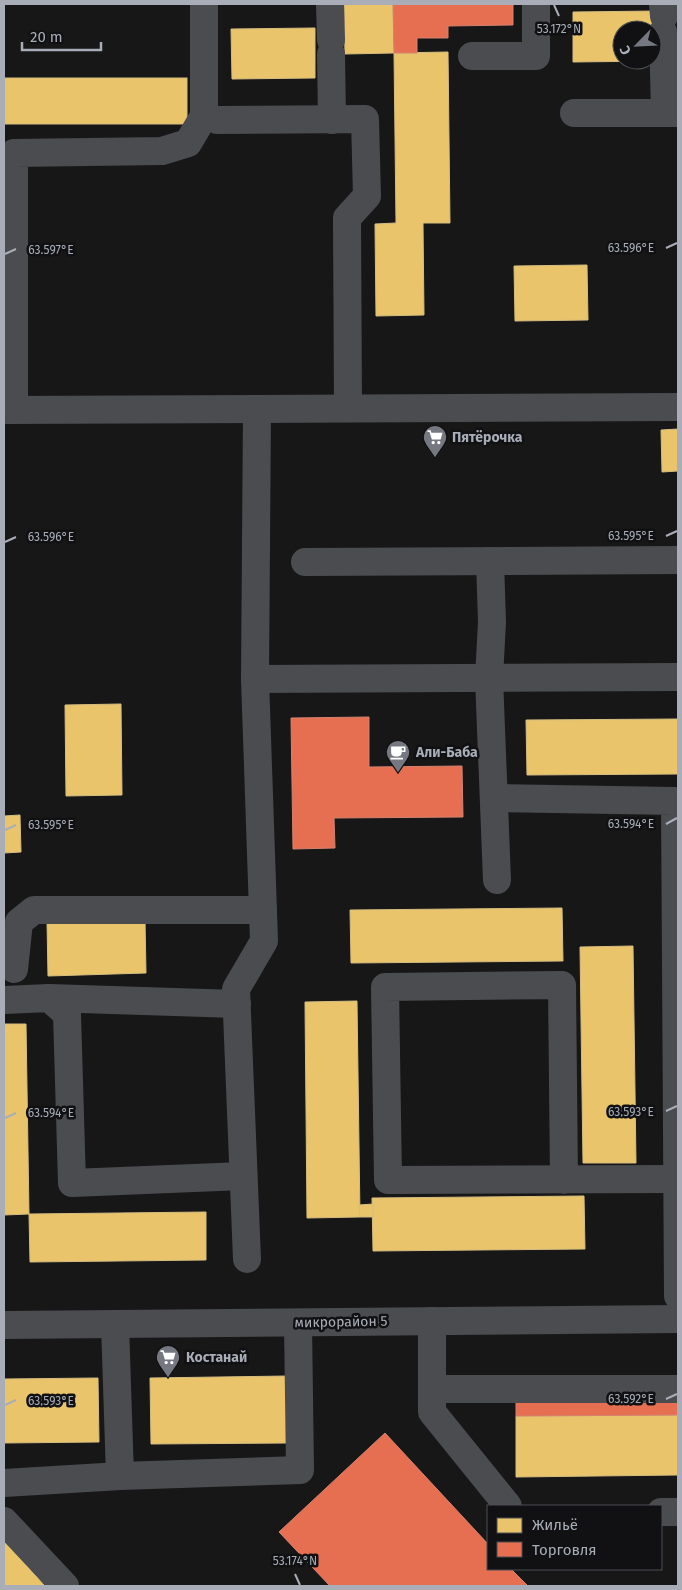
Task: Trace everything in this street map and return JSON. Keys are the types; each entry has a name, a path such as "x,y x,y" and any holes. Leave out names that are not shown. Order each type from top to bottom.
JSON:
{"street":[{"path":"204,4 204,116 188,143 162,151 14,153 9,410 678,407"},
{"path":"330,4 332,120"},
{"path":"472,56 536,56 536,4"},
{"path":"574,113 672,113 663,17"},
{"path":"217,120 366,119 367,196 347,218 348,407"},
{"path":"246,1259 236,989 264,941 255,679 257,409"},
{"path":"305,562 678,560"},
{"path":"490,561 492,622 489,678 497,880"},
{"path":"255,679 678,677"},
{"path":"495,798 676,801 678,1296"},
{"path":"14,969 19,922 34,910 263,910"},
{"path":"564,1180 562,985 385,987 388,1180 564,1180 678,1179"},
{"path":"4,1000 49,998 236,1004"},
{"path":"49,998 67,1014 72,1184 243,1176"},
{"name":"микрорайон 5","path":"4,1325 678,1319"},
{"path":"432,1321 432,1412 507,1505"},
{"path":"4,1483 120,1476 300,1470 298,1322"},
{"path":"115,1324 120,1476"},
{"path":"432,1389 678,1389"},
{"path":"662,1512 678,1512"},
{"path":"4,1520 65,1586"}],"building: Жильё":[{"path":"344,4 393,4 394,53 345,54"},
{"path":"656,11 656,20 612,20 612,62 573,62 573,12"},
{"path":"315,28 315,78 232,79 231,29"},
{"path":"448,52 450,223 423,223 424,315 376,316 375,224 396,223 394,53"},
{"path":"4,78 187,78 187,124 4,124"},
{"path":"587,265 588,320 515,321 514,266"},
{"path":"678,429 678,471 662,472 661,430"},
{"path":"121,704 122,795 66,796 65,705"},
{"path":"678,719 678,774 527,775 526,720"},
{"path":"20,815 21,852 4,853 4,816"},
{"path":"562,908 563,961 351,963 350,910"},
{"path":"145,920 146,973 48,976 47,922"},
{"path":"633,946 636,1163 583,1163 580,947"},
{"path":"357,1001 360,1217 307,1218 305,1002"},
{"path":"4,1024 26,1024 29,1214 4,1215"},
{"path":"584,1196 585,1249 373,1251 372,1198"},
{"path":"373,1204 373,1217 360,1217 359,1205"},
{"path":"206,1212 206,1260 30,1262 29,1214"},
{"path":"288,1376 289,1443 151,1444 150,1378"},
{"path":"98,1378 99,1442 4,1443 4,1379"},
{"path":"678,1415 678,1475 516,1477 516,1416"},
{"path":"4,1540 45,1586 4,1586"}],"building: Торговля":[{"path":"393,4 513,4 513,25 448,26 448,38 417,38 417,53 394,53"},
{"path":"369,717 369,767 462,766 463,817 334,818 335,848 293,849 291,718"},
{"path":"678,1399 678,1415 516,1416 516,1400"},
{"path":"385,1433 487,1543 487,1570 512,1570 528,1586 330,1586 279,1532"}],"place":[{"name":"Пятёрочка","path":"435,458"},
{"name":"Али-Баба","path":"398,773"},
{"name":"Костанай","path":"168,1378"}]}
